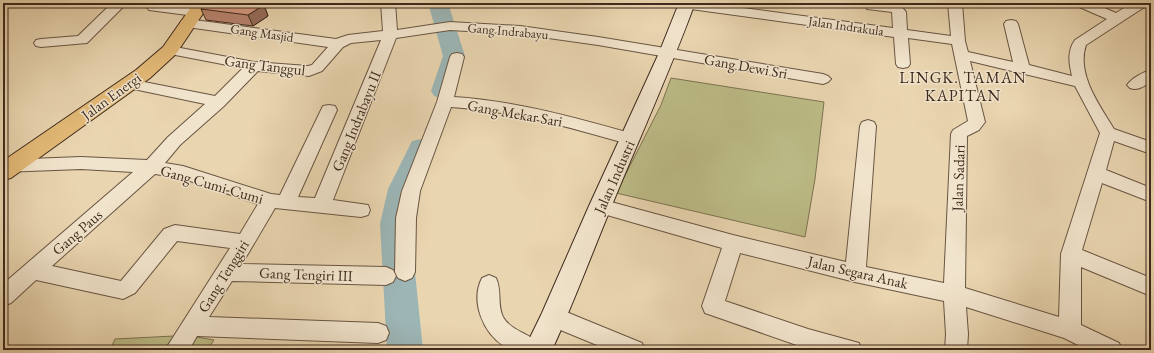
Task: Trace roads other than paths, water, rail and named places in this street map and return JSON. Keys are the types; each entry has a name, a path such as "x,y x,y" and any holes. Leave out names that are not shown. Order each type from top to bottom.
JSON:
{"highway":[{"name":"Jalan Energi","path":"7,168 129,84 170,50 194,13"}],"street":[{"path":"41,43 82,40 120,3"},
{"path":"388,3 390,35"},
{"name":"Jalan Indrakula","path":"683,3 900,34 960,48 1022,68 1081,83"},
{"name":"Jalan Industri","path":"538,350 554,317 600,206 668,53 683,3"},
{"name":"Jalan Sadari","path":"954,294 959,134 974,126 977,122 960,48 955,3"},
{"path":"1082,3 1117,19"},
{"path":"1142,3 1080,43 1076,49 1075,55 1081,83 1108,133 1151,148"},
{"path":"872,6 898,10 903,64"},
{"name":"Gang Masjid","path":"154,7 343,41"},
{"path":"1011,24 1022,68"},
{"name":"Gang Indrabayu","path":"343,41 450,26 520,30 668,53"},
{"name":"Gang Indrabayu II","path":"321,207 390,35"},
{"name":"Gang Tanggul","path":"170,50 254,66 313,70 343,41"},
{"name":"Gang Dewi Sri","path":"668,53 823,79"},
{"name":"Gang Mekar Sari","path":"457,57 445,102 504,108 544,116 631,139"},
{"name":"Gang Paus","path":"3,297 151,167 174,141 218,102 254,66"},
{"path":"1135,85 1151,75"},
{"path":"129,84 218,102"},
{"name":"Gang Tengiri III","path":"225,272 395,274 411,191 445,102"},
{"name":"Gang Tenggiri","path":"176,350 245,242 278,202 329,110"},
{"path":"855,273 868,126"},
{"path":"1070,330 1071,254 1108,133"},
{"name":"Gang Cumi-Cumi","path":"7,168 81,163 151,167 183,172 278,202 361,210"},
{"path":"1096,173 1151,195"},
{"name":"Jalan Segara Anak","path":"600,206 733,243 855,273 954,294 1070,330 1098,347"},
{"path":"33,271 123,290 128,287 171,234 175,233 245,242"},
{"path":"733,243 713,306 808,339 851,350"},
{"path":"1071,254 1151,287"},
{"path":"489,284 489,303 492,321 501,333 532,350"},
{"path":"954,294 957,334 956,350"},
{"path":"554,317 634,350"},
{"path":"192,326 378,333"}],"waterway":[{"path":"438,3 454,56 443,91"},
{"path":"405,350 395,224 402,189 421,148"}],"district":[{"name":"LINGK. TAMAN KAPITAN","path":"963,86"}]}
